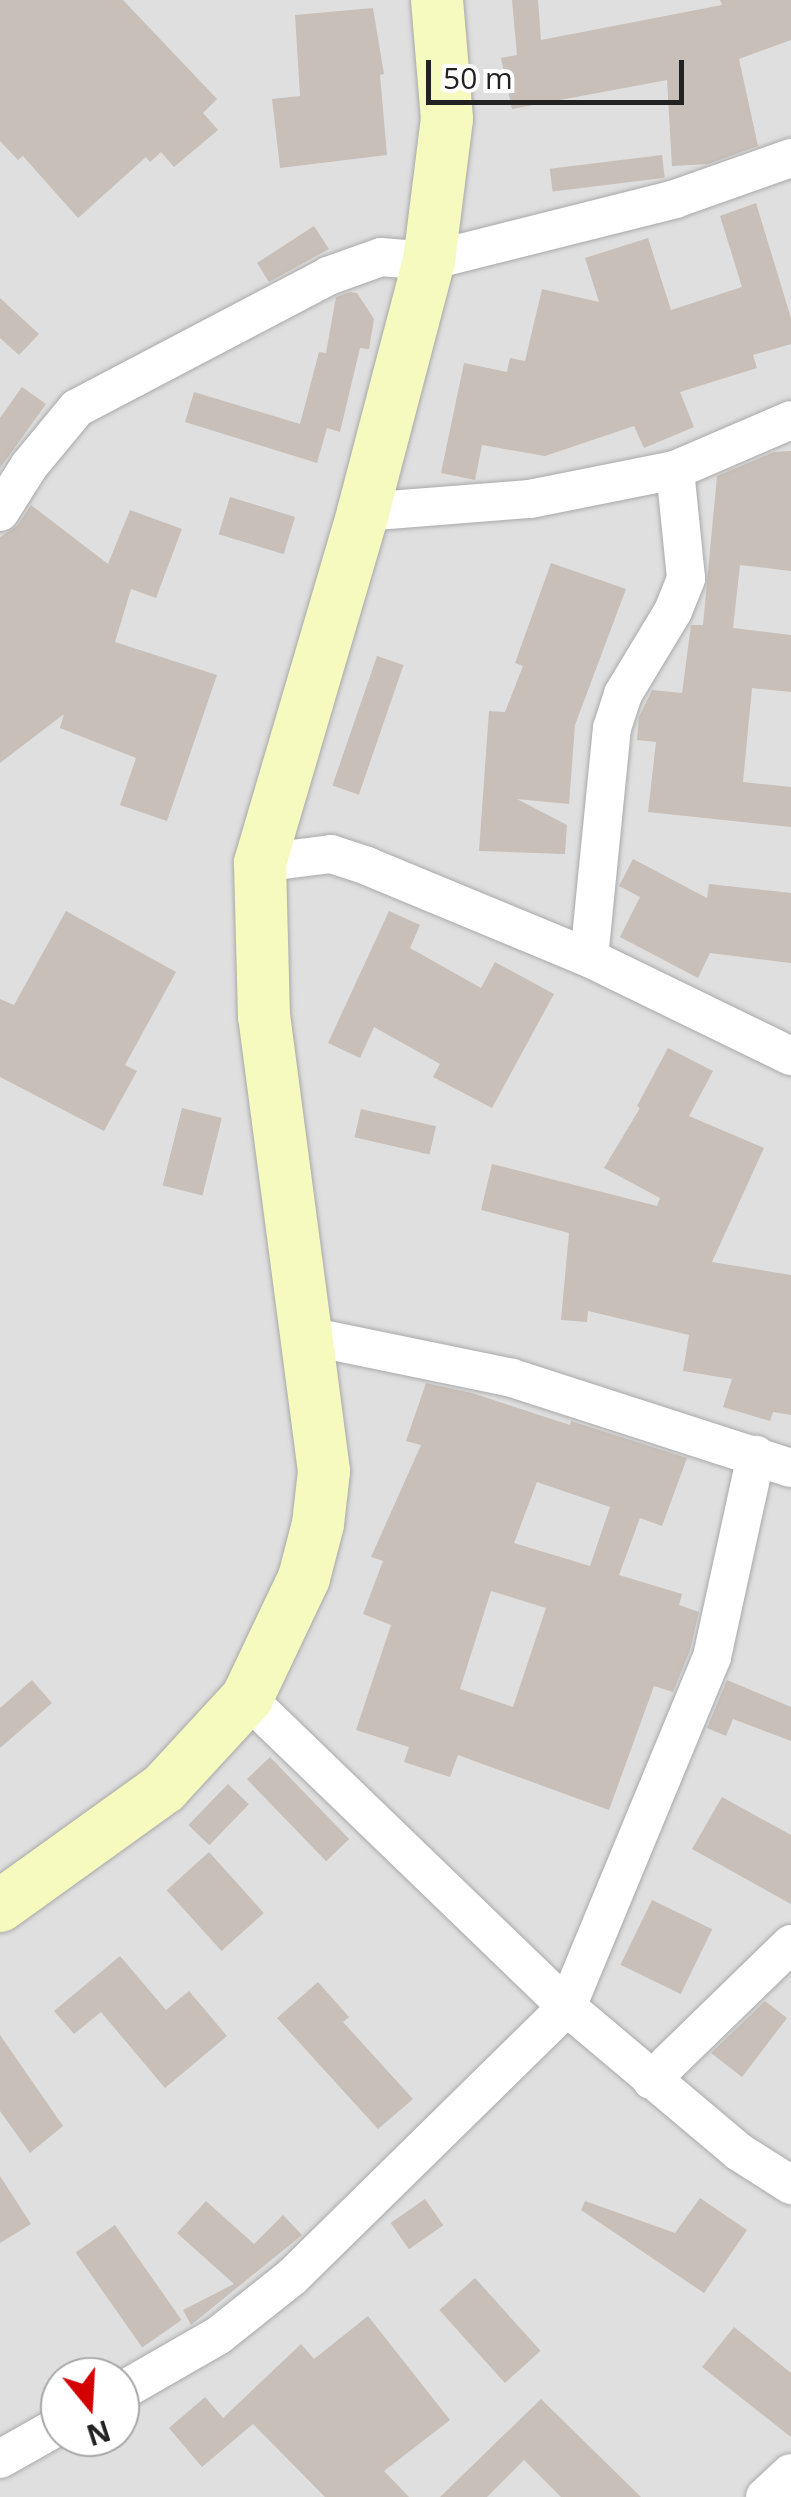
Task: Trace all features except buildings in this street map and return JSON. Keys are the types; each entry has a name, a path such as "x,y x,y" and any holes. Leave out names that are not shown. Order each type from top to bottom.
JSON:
{"street":[{"path":"0,1906 164,1788 247,1698 304,1578 318,1524 324,1471 264,1018 260,864 364,512 429,260 447,119 437,0"},
{"path":"0,512 58,428 102,393 328,276 381,257 429,260 675,199 791,158"},
{"path":"364,512 530,499 675,470 791,420"},
{"path":"589,958 612,728 623,694 673,611 686,578 675,470"},
{"path":"260,864 330,854 589,958 791,1056"},
{"path":"308,1336 512,1378 791,1468"},
{"path":"140,2380 218,2335 292,2277 567,2006 712,1657 756,1455"},
{"path":"247,1698 567,2006 739,2152 791,2185"},
{"path":"651,2080 791,1944"},
{"path":"0,2459 40,2437"},
{"path":"764,2497 791,2473"}],"shaded area":[{"path":"0,0 791,0 791,2497 0,2497"}]}
